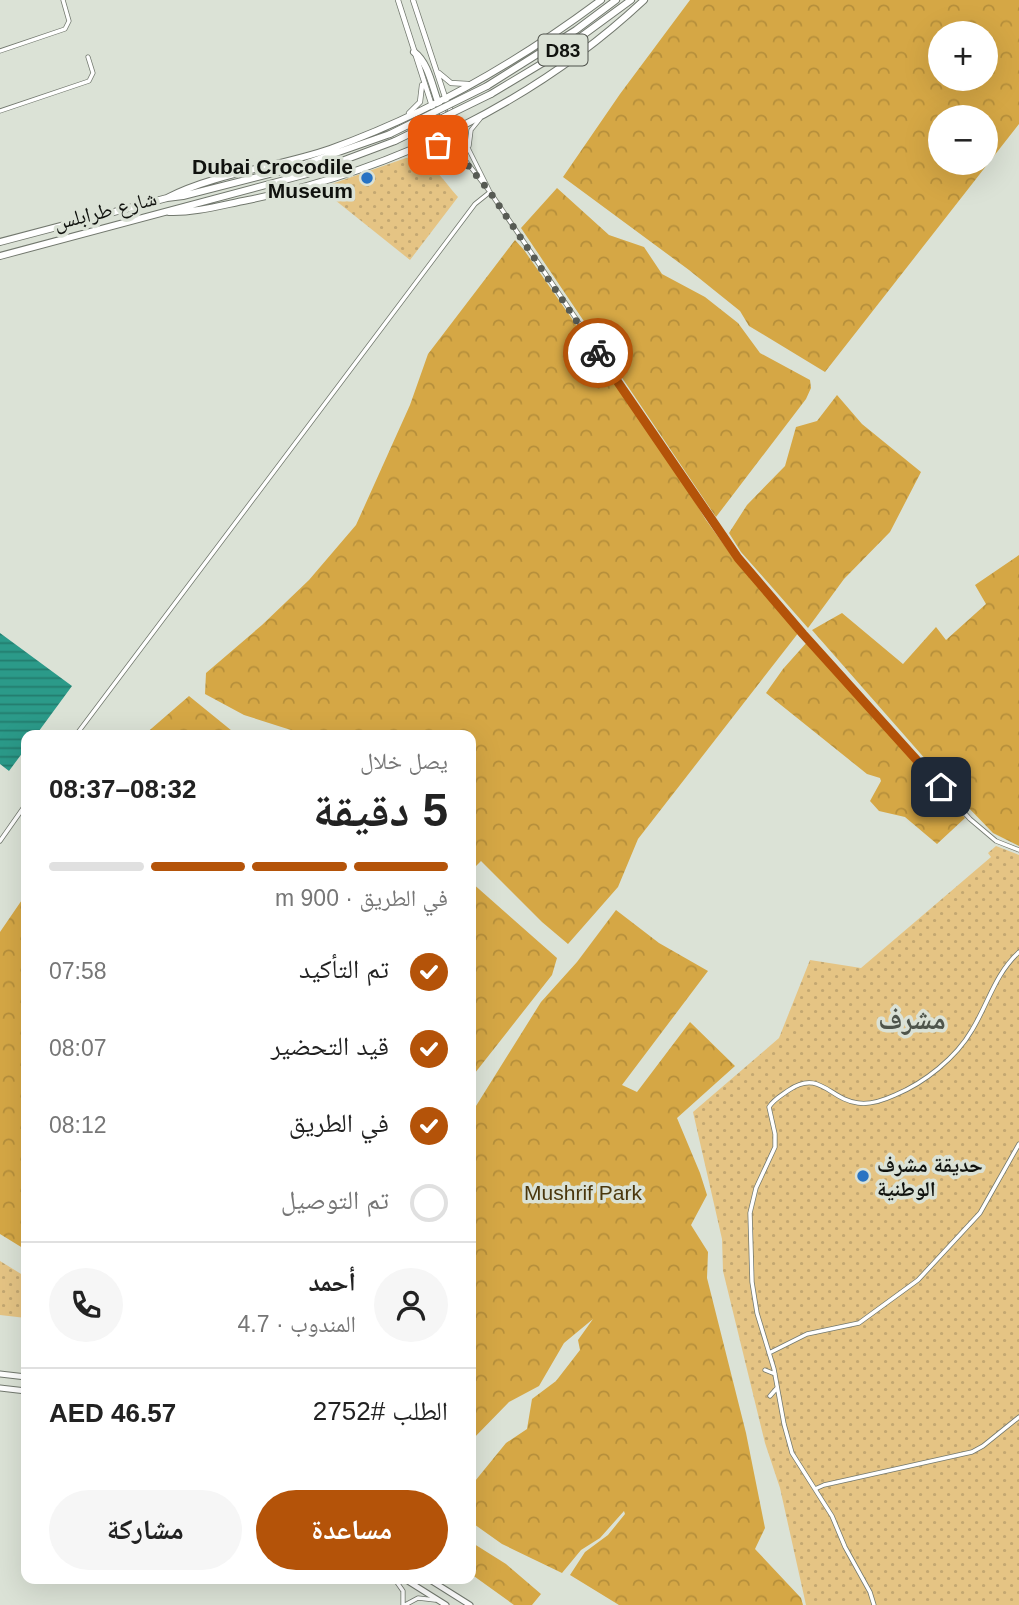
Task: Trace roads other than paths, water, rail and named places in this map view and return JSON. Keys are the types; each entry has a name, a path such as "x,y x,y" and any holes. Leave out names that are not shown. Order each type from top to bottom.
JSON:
{"highway":[{"path":"167,198 190,188 313,154 443,101 529,51 601,0"},
{"name":"شارع طرابلس","path":"0,242 293,168 390,134 487,86 567,36 616,0"},
{"name":"شارع طرابلس","path":"0,256 307,174 395,141 491,94 556,55 631,0"},
{"path":"169,212 188,212 294,190 414,148 487,113 526,90 585,49 644,0"},
{"path":"414,52 426,65 443,101 446,119 457,127"},
{"path":"0,1374 21,1376"},
{"path":"0,1388 21,1390"},
{"path":"413,1584 443,1603"},
{"path":"436,1584 470,1605"}],"street":[{"path":"0,51 65,29 69,21 63,0"},
{"path":"398,0 432,106 444,133 490,192 738,558 970,819 996,841 1019,850"},
{"path":"414,0 443,101"},
{"path":"0,111 89,81 93,74 88,57"},
{"path":"436,70 454,85 477,82"},
{"path":"399,120 412,112 420,102 422,77"},
{"path":"470,152 468,140 471,130 487,113"},
{"path":"457,127 490,192"},
{"path":"414,148 438,145 461,157"},
{"path":"80,730 396,307 475,204 490,192"},
{"path":"0,841 21,811"},
{"path":"874,1605 832,1516 797,1461 789,1443 775,1374 753,1293 749,1222 753,1196 775,1147 775,1130 769,1110 771,1104 805,1082 817,1083 849,1101 860,1104 880,1101 911,1087 949,1058 962,1044 972,1031 1002,972 1019,952"},
{"path":"769,1353 807,1334 859,1323 918,1280 980,1213 1019,1144"},
{"path":"765,1370 775,1374"},
{"path":"770,1396 777,1388"},
{"path":"815,1489 826,1484 975,1451 1019,1416"},
{"path":"398,1584 403,1591 404,1605 418,1598 443,1603"}],"water":[{"path":"0,633 72,686 40,730 21,730 21,755 9,771 0,764"}],"place":[{"name":"Dubai Crocodile Museum","path":"367,178"},
{"name":"حديقة مشرف الوطنية","path":"863,1176"}],"district":[{"name":"مشرف","path":"912,1019"}],"park label":[{"name":"Mushrif Park","path":"583,1192"}]}
